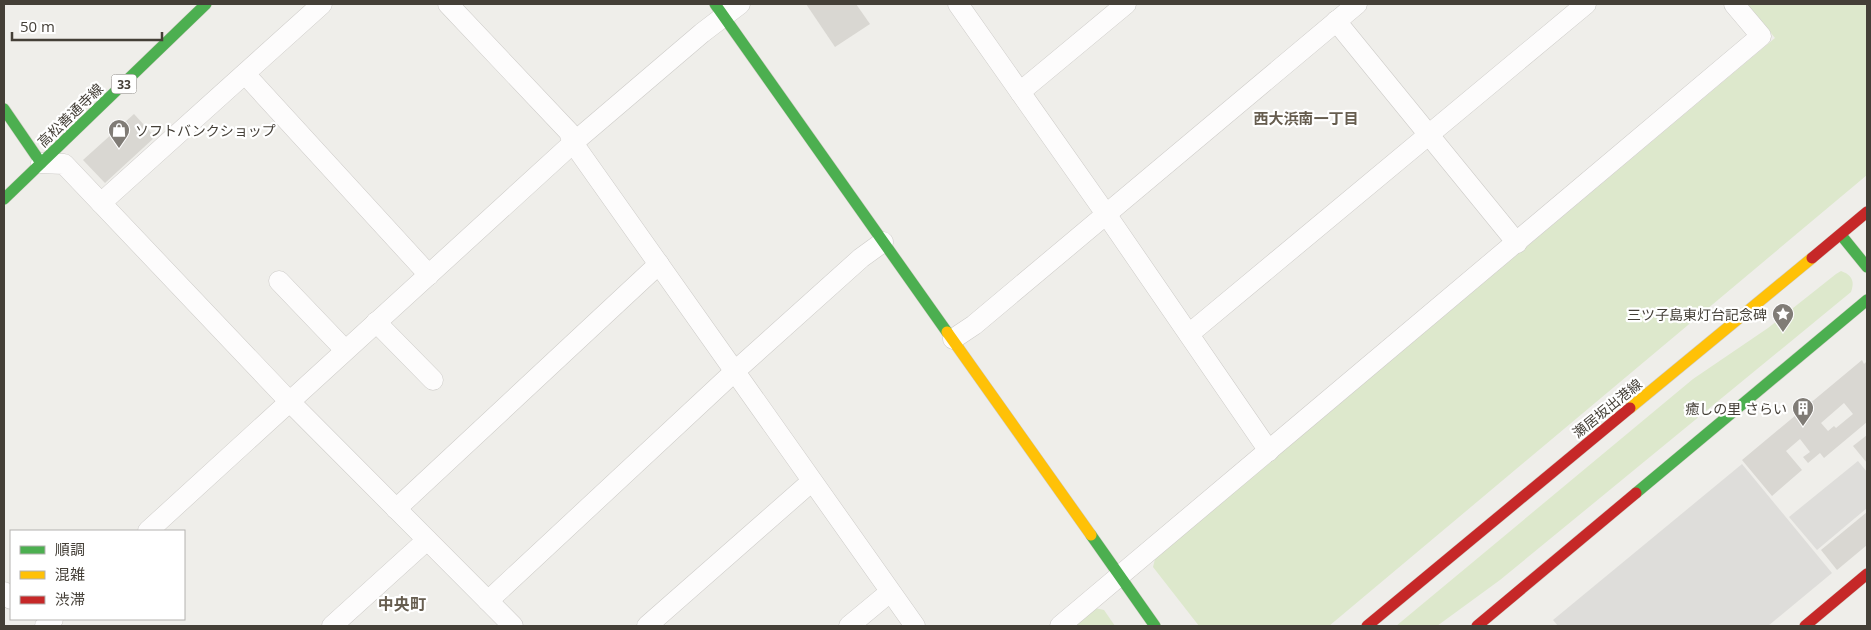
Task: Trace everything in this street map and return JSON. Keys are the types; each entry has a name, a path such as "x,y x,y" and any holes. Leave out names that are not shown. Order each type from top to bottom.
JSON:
{"main road":[{"name":"高松善通寺線","path":"4,199 206,4"},
{"path":"720,10 1155,626"},
{"path":"4,109 41,164"},
{"path":"19,152 41,164"},
{"name":"瀬居坂出港線","path":"1366,626 1867,212"},
{"path":"1841,235 1867,267"},
{"path":"1477,626 1867,300"},
{"path":"1805,626 1867,574"}],"street":[{"path":"101,203 322,4"},
{"path":"448,4 569,132 573,143 811,482 915,626"},
{"path":"149,530 720,10 740,4"},
{"path":"958,4 1106,214 1269,451"},
{"path":"1020,92 1126,4"},
{"path":"953,339 974,325 1357,4"},
{"path":"1189,334 1586,4"},
{"path":"1060,626 1761,36 1734,4"},
{"path":"1336,21 1517,243"},
{"path":"245,74 429,275"},
{"path":"41,164 64,164 289,401 514,626"},
{"path":"488,601 734,372 861,258 884,242"},
{"path":"396,509 659,264"},
{"path":"279,281 345,350"},
{"path":"376,322 433,380"},
{"path":"647,626 811,482"},
{"path":"332,626 427,540"},
{"path":"849,626 890,592"}],"green space":[{"path":"1747,4 1867,4 1867,175 1329,626 1199,626 1153,567 1155,559 1775,38"},
{"path":"1841,271 1848,274 1852,279 1851,292 1500,580 1437,626 1396,626 1693,379 1768,328"},
{"path":"1095,608 1104,610 1115,626 1073,626"}],"shaded area":[{"path":"1858,461 1867,472 1867,508 1817,550 1789,517"},
{"path":"1742,464 1832,573 1768,626 1558,626 1553,620"}],"building":[{"path":"806,4 856,4 870,24 835,47"},
{"name":"ソフトバンクショップ","path":"134,114 155,137 105,183 83,160"},
{"name":"癒しの里 さらい","path":"1862,360 1864,364 1867,361 1867,422 1824,458 1820,453 1808,463 1803,457 1810,452 1800,439 1786,451 1802,470 1772,496 1742,460","holes":["1844,403 1853,414 1836,428 1834,426 1828,431 1821,423"]},
{"path":"1867,435 1867,463 1853,446"},
{"path":"1867,512 1867,545 1837,570 1821,550"}],"traffic: fast":[{"path":"4,199 206,4"},
{"path":"715,4 947,332"},
{"path":"4,109 41,163"},
{"path":"1841,235 1867,267"},
{"path":"1636,493 1867,300"},
{"path":"1091,535 1155,626"}],"traffic: slow":[{"path":"1630,408 1812,258"},
{"path":"947,332 1091,535"}],"traffic: jam":[{"path":"1812,258 1867,212"},
{"path":"1367,626 1630,408"},
{"path":"1477,626 1636,493"},
{"path":"1805,626 1867,574"}],"place":[{"name":"ソフトバンクショップ","path":"119,149"},
{"name":"三ツ子島東灯台記念碑","path":"1783,333"},
{"name":"癒しの里 さらい","path":"1803,427"}],"district":[{"name":"西大浜南一丁目","path":"1306,118"},
{"name":"中央町","path":"402,604"}]}
